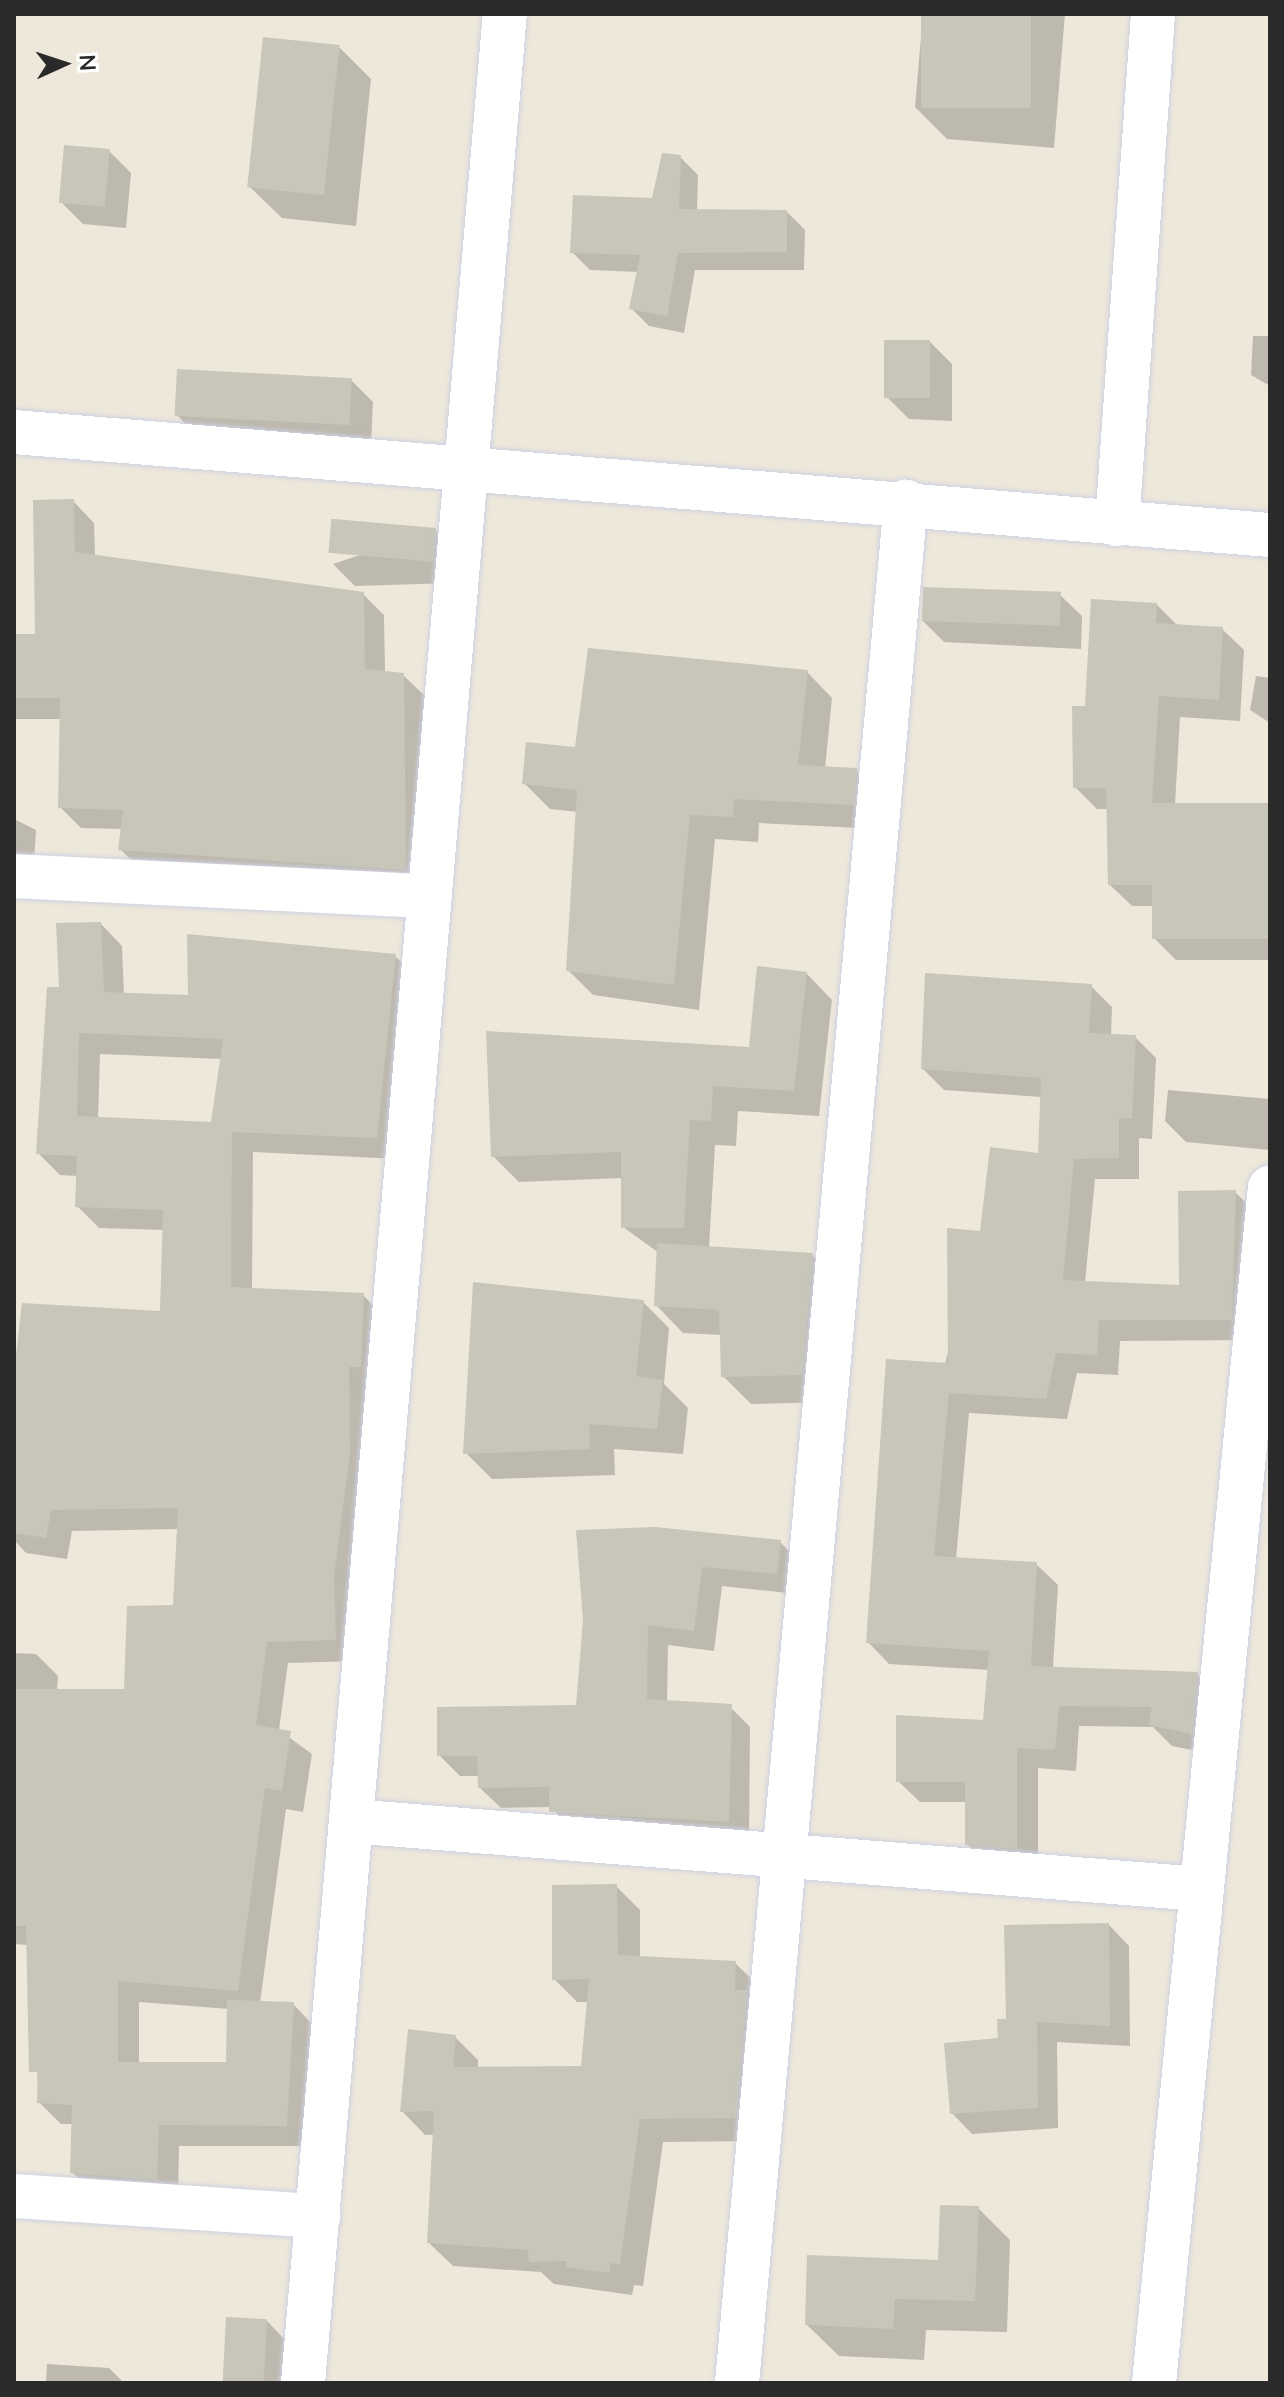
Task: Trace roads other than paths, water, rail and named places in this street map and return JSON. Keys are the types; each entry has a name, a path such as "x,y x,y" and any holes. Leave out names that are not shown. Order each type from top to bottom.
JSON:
{"street":[{"path":"303,2383 505,14"},
{"path":"1117,524 1153,14"},
{"path":"14,432 466,475 906,502 1117,524 1270,535"},
{"path":"737,2383 906,502"},
{"path":"14,876 430,896"},
{"path":"1154,2383 1199,1889 1264,1369 1270,1188"},
{"path":"351,1821 787,1852 1199,1889"},
{"path":"14,2196 318,2216"}]}
